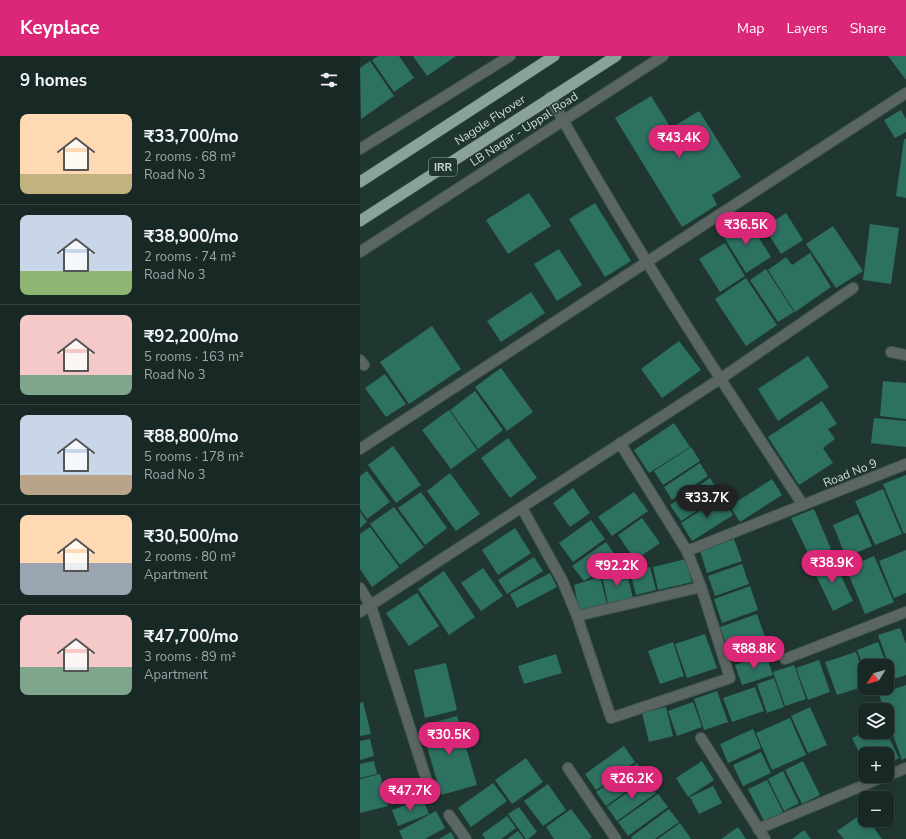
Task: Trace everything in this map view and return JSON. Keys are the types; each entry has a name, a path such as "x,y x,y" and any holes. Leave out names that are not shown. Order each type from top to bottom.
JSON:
{"highway":[{"name":"Nagole Flyover","path":"360,182 554,56"},
{"name":"Nagole Flyover","path":"360,221 550,97 616,56"}],"street":[{"path":"360,149 510,56"},
{"name":"LB Nagar - Uppal Road","path":"360,252 562,119 664,56"},
{"path":"360,449 906,93"},
{"path":"550,97 647,263 720,379 803,505"},
{"path":"360,612 720,379 853,288"},
{"path":"891,352 906,355"},
{"path":"522,508 556,567 577,616 611,718 730,678 701,587 687,551 620,443"},
{"name":"Road No 9","path":"687,551 906,464"},
{"path":"577,616 701,587"},
{"path":"360,588 371,606 430,791"},
{"path":"785,659 906,612"},
{"path":"701,738 765,839"},
{"path":"568,768 616,839"},
{"path":"894,773 906,768"},
{"path":"758,829 870,783"},
{"path":"449,815 466,839"}],"building":[{"path":"378,56 399,56 414,78 394,92 372,60"},
{"path":"413,56 456,56 427,76"},
{"path":"888,56 906,56 906,80"},
{"path":"370,61 394,96 361,119 360,68"},
{"path":"651,96 671,128 699,111 741,177 712,195 717,205 682,227 615,118"},
{"path":"901,110 906,119 906,132 895,138 884,120"},
{"path":"904,139 906,139 906,198 896,196"},
{"path":"529,193 551,226 508,254 486,220"},
{"path":"595,203 631,261 605,277 569,219"},
{"path":"786,213 803,240 781,254 764,227"},
{"path":"747,219 771,257 746,273 722,234"},
{"path":"870,224 899,228 891,284 863,280"},
{"path":"833,226 863,271 836,288 806,244"},
{"path":"725,243 745,276 720,292 699,259"},
{"path":"559,249 582,285 557,301 534,264"},
{"path":"810,253 831,287 795,312 768,270 786,257 792,265"},
{"path":"766,269 794,312 778,322 750,280"},
{"path":"746,278 777,325 746,346 715,299"},
{"path":"531,292 545,313 501,342 487,321"},
{"path":"432,326 461,369 409,404 380,362"},
{"path":"679,341 701,370 662,398 641,369"},
{"path":"808,356 829,387 778,421 758,389"},
{"path":"501,368 533,412 507,431 475,387"},
{"path":"385,374 406,404 386,417 365,388"},
{"path":"883,381 906,383 906,419 880,416"},
{"path":"475,391 503,430 478,449 450,410"},
{"path":"822,401 837,424 828,429 835,439 823,448 833,463 799,485 768,437"},
{"path":"449,410 477,450 451,469 422,430"},
{"path":"874,418 906,421 906,447 871,443"},
{"path":"674,423 690,447 649,473 634,450"},
{"path":"508,438 537,478 510,498 481,458"},
{"path":"393,446 421,485 396,503 368,465"},
{"path":"691,447 700,461 663,485 654,471"},
{"path":"700,463 708,476 672,500 664,487"},
{"path":"367,471 390,502 367,519 360,509 360,476"},
{"path":"450,473 480,514 456,531 427,491"},
{"path":"906,475 906,533 904,534 883,484"},
{"path":"710,478 721,495 681,521 670,505"},
{"path":"772,479 782,495 740,522 730,506"},
{"path":"573,488 590,513 570,527 553,503"},
{"path":"883,489 902,534 875,545 855,501"},
{"path":"421,492 447,528 425,545 398,508"},
{"path":"634,492 648,511 612,536 598,517"},
{"path":"722,497 733,515 692,541 681,523"},
{"path":"394,507 424,547 400,565 370,524"},
{"path":"814,509 831,549 810,557 791,518"},
{"path":"360,512 367,522 360,528"},
{"path":"858,514 872,546 846,557 833,525"},
{"path":"642,518 660,543 635,560 618,535"},
{"path":"591,520 605,539 573,562 559,543"},
{"path":"370,527 399,567 372,587 360,569 360,534"},
{"path":"515,528 531,553 498,575 482,550"},
{"path":"734,539 742,561 707,573 700,551"},
{"path":"606,542 618,559 584,581 572,566"},
{"path":"906,550 906,593 894,598 879,561"},
{"path":"874,556 894,602 865,614 846,568"},
{"path":"534,557 543,571 507,594 498,580"},
{"path":"832,557 853,601 833,611 812,567"},
{"path":"686,559 692,582 658,590 653,567"},
{"path":"742,564 749,584 715,596 708,576"},
{"path":"650,567 656,590 636,595 630,572"},
{"path":"483,568 503,596 481,611 461,583"},
{"path":"626,570 633,598 608,604 602,576"},
{"path":"444,571 475,617 449,635 418,589"},
{"path":"550,573 557,587 517,608 510,594"},
{"path":"600,577 607,604 579,610 574,585"},
{"path":"750,586 758,610 722,623 714,599"},
{"path":"417,593 439,626 409,646 386,613"},
{"path":"757,614 769,649 733,662 720,627"},
{"path":"900,628 906,644 906,675 894,679 894,659 887,659 878,635"},
{"path":"705,634 717,668 687,678 675,644"},
{"path":"673,642 684,676 660,684 648,651"},
{"path":"878,642 884,659 860,659 857,650"},
{"path":"856,652 858,659 858,688 837,695 825,662"},
{"path":"556,654 562,673 524,684 518,666"},
{"path":"766,655 773,675 742,685 735,665"},
{"path":"819,660 830,692 808,700 796,668"},
{"path":"446,663 457,710 425,718 414,670"},
{"path":"794,665 806,699 785,706 773,672"},
{"path":"774,678 784,707 767,713 757,684"},
{"path":"906,685 906,758 902,760 894,738 894,703 882,703 879,695 894,695 894,689"},
{"path":"755,687 764,711 732,722 723,698"},
{"path":"717,691 728,722 704,730 694,699"},
{"path":"363,702 371,734 360,736 360,703"},
{"path":"693,702 702,727 677,736 668,711"},
{"path":"666,707 673,736 649,742 642,713"},
{"path":"810,707 827,745 808,753 791,716"},
{"path":"457,716 477,785 441,795 421,726"},
{"path":"790,718 806,755 772,770 756,733"},
{"path":"753,729 761,748 728,763 720,744"},
{"path":"858,735 858,739 890,739 894,747 858,747 858,750 852,738"},
{"path":"370,739 374,756 360,760 360,741"},
{"path":"624,746 635,762 596,790 585,774"},
{"path":"894,748 899,758 894,760"},
{"path":"761,752 771,773 743,786 733,765"},
{"path":"526,758 543,782 512,804 495,780"},
{"path":"374,761 377,774 360,778 360,764"},
{"path":"702,761 714,780 688,797 676,778"},
{"path":"803,761 820,795 802,804 785,770"},
{"path":"637,763 647,776 606,806 596,792"},
{"path":"783,771 799,803 784,811 768,779"},
{"path":"380,774 388,806 360,813 360,779"},
{"path":"646,779 656,793 617,821 607,807"},
{"path":"767,780 783,812 764,821 748,789"},
{"path":"493,783 507,801 471,827 458,808"},
{"path":"548,784 566,810 543,826 524,801"},
{"path":"713,786 722,803 699,814 690,797"},
{"path":"658,794 668,807 628,836 618,822"},
{"path":"423,799 429,814 398,826 392,810"},
{"path":"519,807 537,832 528,839 526,839 508,814"},
{"path":"571,809 592,837 589,839 554,839 546,827"},
{"path":"669,809 679,822 655,839 632,839 631,837"},
{"path":"436,811 445,828 425,839 403,839 399,831"},
{"path":"507,816 516,828 501,839 485,839 482,834"},
{"path":"858,816 858,827 873,827 882,839 844,839 837,831"},
{"path":"680,823 691,839 658,839"},
{"path":"738,827 746,839 721,839"},
{"path":"804,830 811,839 792,839"},
{"path":"518,831 524,839 507,839"},
{"path":"451,832 455,839 439,839"}]}
